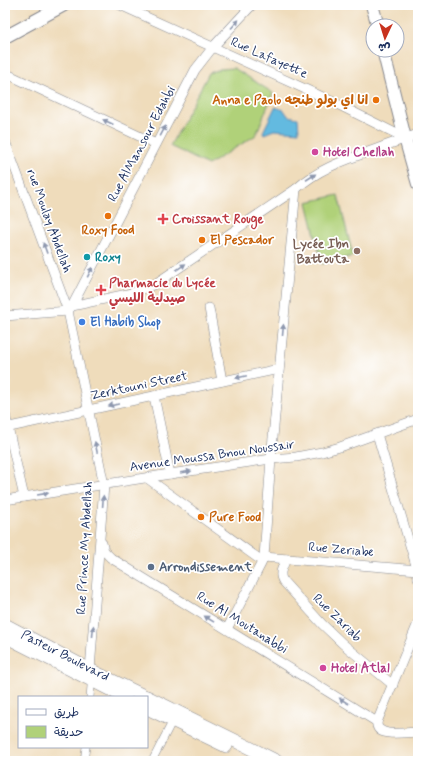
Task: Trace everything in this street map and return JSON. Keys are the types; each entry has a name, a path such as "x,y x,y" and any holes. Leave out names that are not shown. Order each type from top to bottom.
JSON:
{"main road":[{"name":"Pasteur Boulevard","path":"5,625 90,670 145,696"},
{"path":"5,636 123,696"},
{"name":"Pasteur Boulevard","path":"148,697 276,761"},
{"path":"148,708 256,761"}],"street":[{"path":"5,37 64,5"},
{"name":"Rue Lafayette","path":"120,5 325,98 405,138"},
{"name":"Rue AlMansour Edahbi","path":"70,308 195,70 252,5"},
{"path":"372,5 376,18"},
{"path":"385,58 418,184"},
{"path":"5,73 156,144"},
{"path":"5,316 70,308 132,293 156,284 322,170 418,134"},
{"name":"rue Moulay Abdellah","path":"5,141 70,308"},
{"path":"227,629 263,559 296,189"},
{"name":"Rue Prince My Abdellah","path":"70,308 88,410 104,485 90,670"},
{"path":"209,308 222,382"},
{"name":"Zerktouni Street","path":"6,428 279,369"},
{"path":"154,396 170,474"},
{"path":"5,414 6,428 24,497"},
{"name":"Avenue Moussa Bnou Noussair","path":"5,500 322,452 418,419"},
{"path":"377,434 418,572"},
{"path":"147,478 263,559"},
{"name":"Rue Al Moutanabbi","path":"100,540 104,551 111,558 379,719 377,726 378,729 385,733 418,732"},
{"name":"Rue Zeriabe","path":"263,559 286,559 418,572"},
{"name":"Rue Zariab","path":"286,559 281,571 283,581 322,624 343,644 393,685"},
{"path":"379,719 418,624"},
{"path":"90,696 91,686"},
{"path":"152,761 173,720"},
{"path":"84,761 86,748"}],"green space":[{"path":"234,68 273,93 256,135 208,165 170,146 209,73 220,69"},
{"path":"338,195 353,256 322,264 307,202"}],"water":[{"path":"275,107 284,110 288,116 298,118 299,132 274,130 264,134 263,132"}],"place":[{"name":"Anna e Paolo انا اي بولو طنجه","path":"376,100"},
{"name":"Hotel Chellah","path":"315,152"},
{"name":"Roxy Food","path":"108,216"},
{"name":"Croissant Rouge","path":"163,219"},
{"name":"El Pescador","path":"202,240"},
{"name":"Lycée Ibn Battouta","path":"357,251"},
{"name":"Roxy","path":"87,257"},
{"name":"Pharmacie du Lycée صيدلية الليسي","path":"101,290"},
{"name":"El Habib Shop","path":"82,322"},
{"name":"Pure Food","path":"201,517"},
{"name":"Arrondissement","path":"151,567"},
{"name":"Hotel Atlal","path":"323,668"}]}
